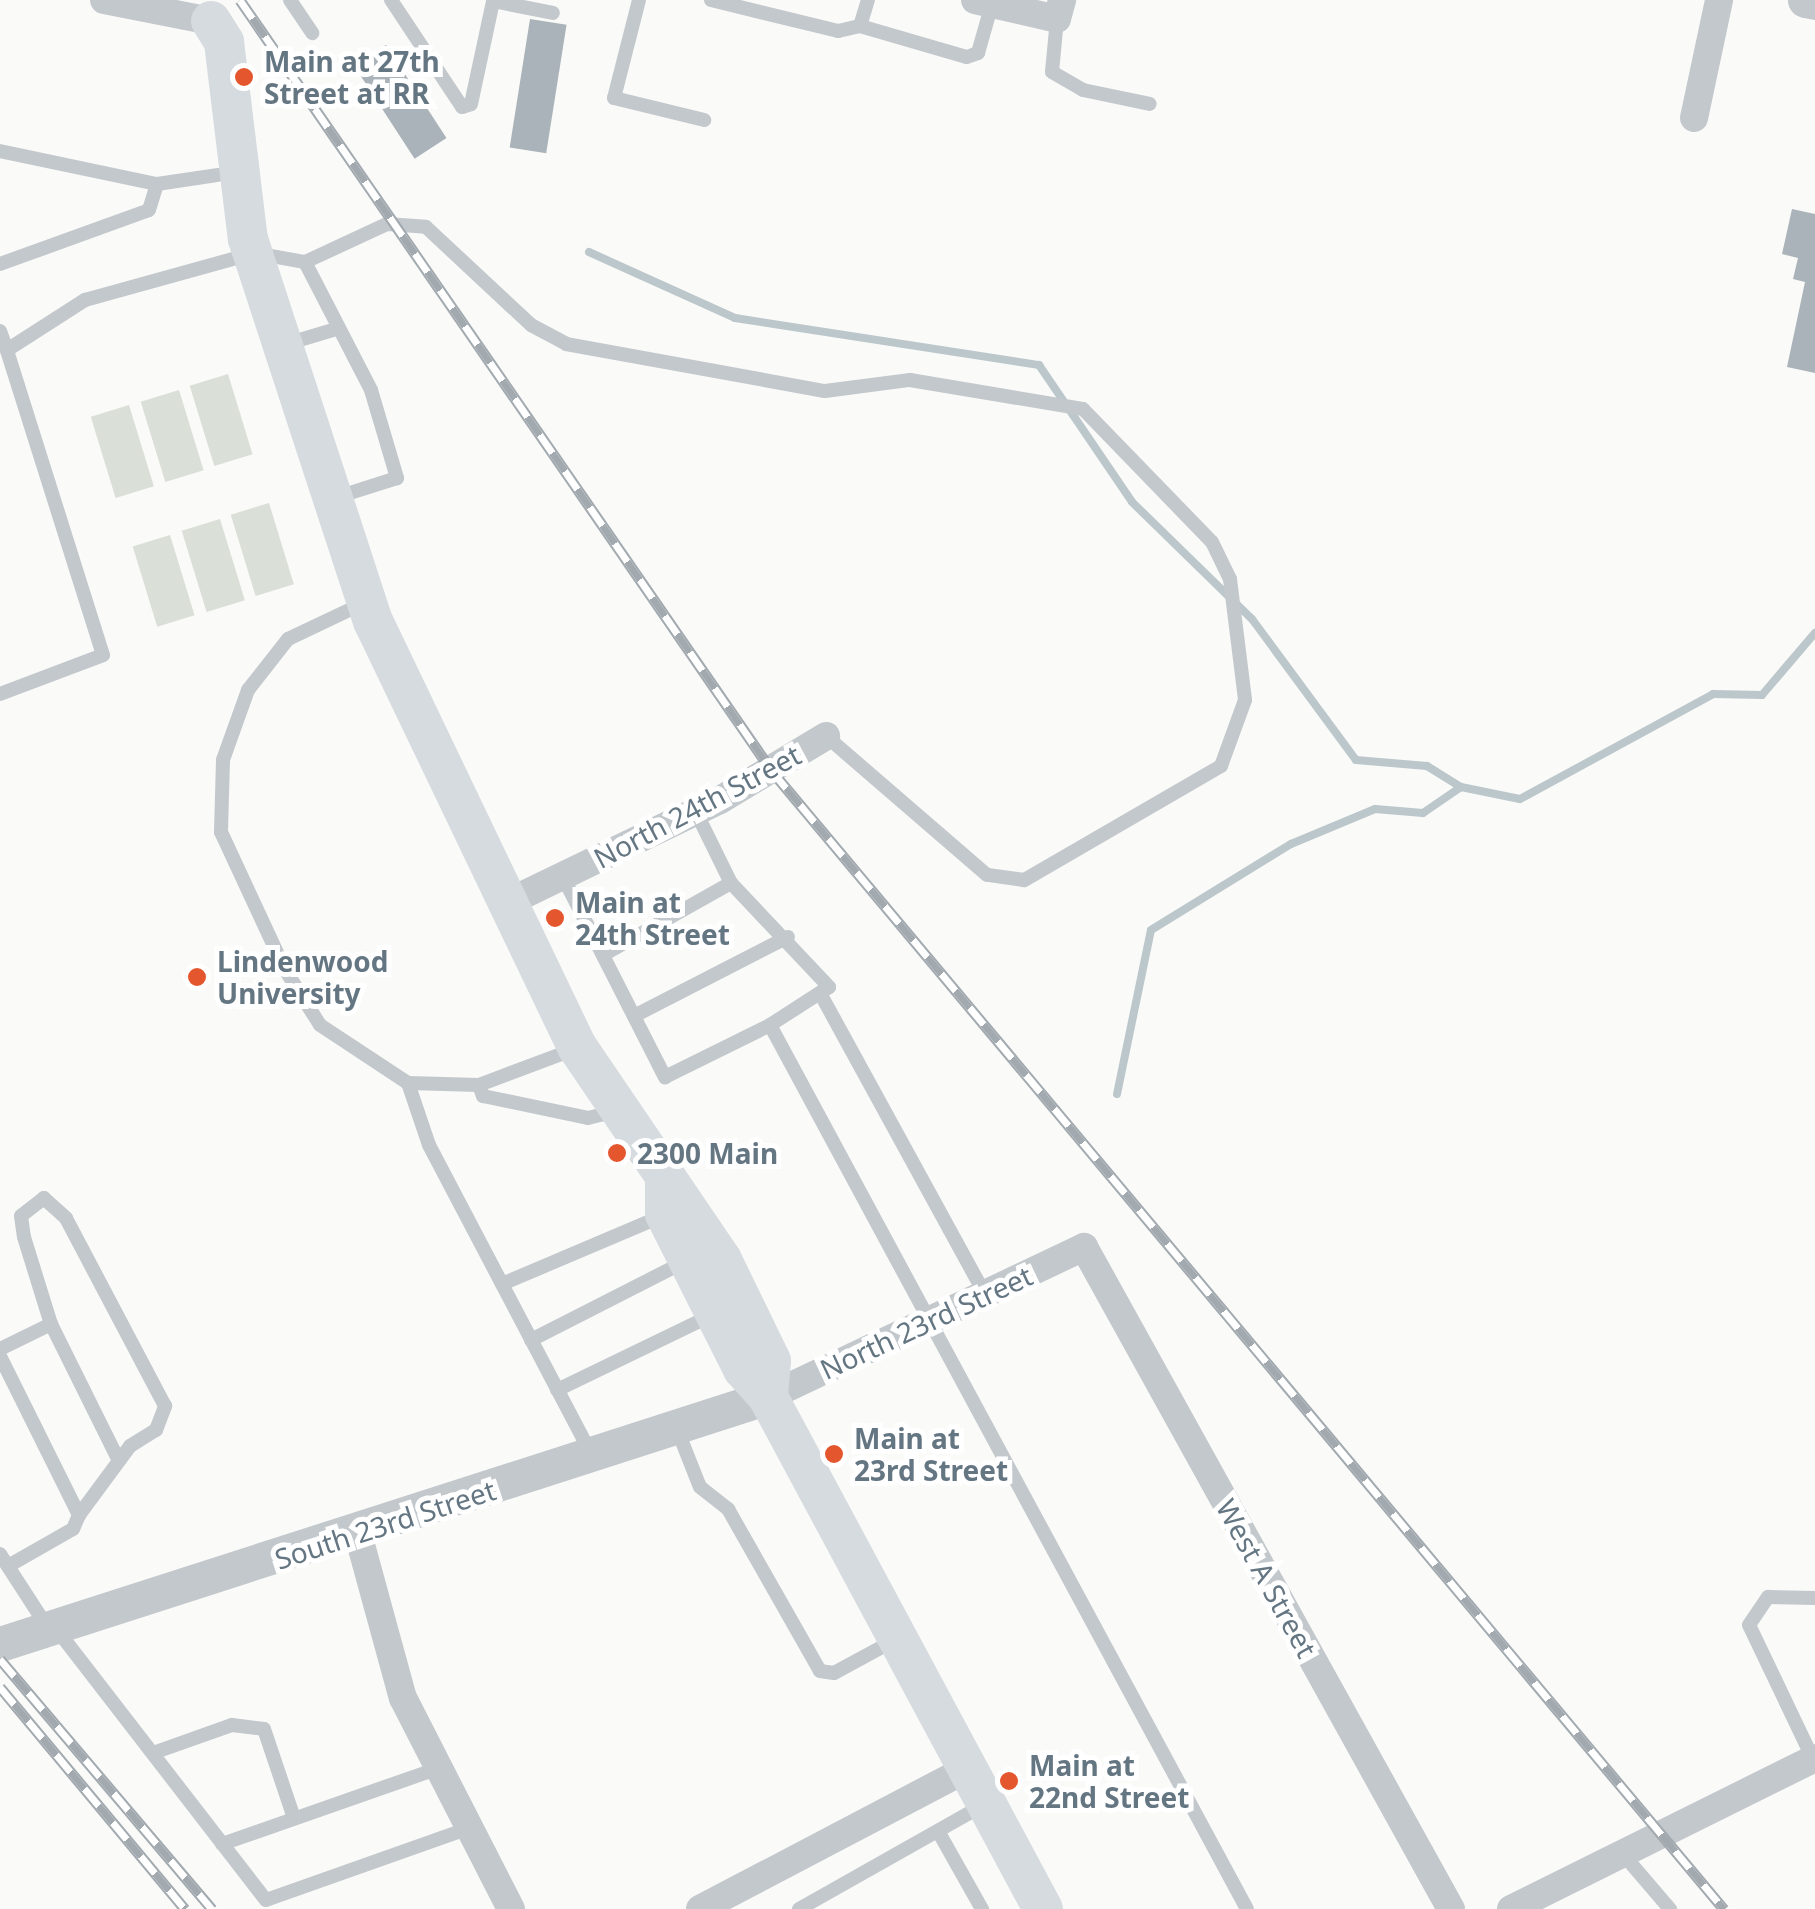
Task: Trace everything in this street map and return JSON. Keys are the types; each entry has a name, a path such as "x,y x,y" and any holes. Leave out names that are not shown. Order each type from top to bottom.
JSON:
{"main road":[{"path":"212,11 199,45 218,175 234,232 251,246"},
{"path":"212,11 224,42 251,246 366,602 513,900 578,1048 618,1110 665,1199 688,1260 716,1313 768,1397 1044,1909"},
{"path":"665,1199 697,1213 748,1311 771,1361 768,1397"}],"street":[{"path":"104,0 212,11"},
{"path":"1694,118 1719,0"},
{"path":"1805,0 1815,2"},
{"path":"983,2 1060,9"},
{"name":"North 24th Street","path":"513,900 696,812 826,736"},
{"name":"North 23rd Street","path":"768,1397 1084,1247"},
{"name":"West A Street","path":"1084,1247 1450,1909"},
{"name":"South 23rd Street","path":"0,1644 358,1534 768,1397"},
{"path":"358,1534 403,1698 508,1908"},
{"path":"1511,1909 1814,1758"},
{"path":"700,1909 976,1787"}],"lane":[{"path":"290,0 312,33"},
{"path":"391,0 462,106 471,104 491,0 552,13"},
{"path":"639,0 614,98 704,120"},
{"path":"711,0 838,30 860,26 967,57 978,53 983,2"},
{"path":"860,26 868,0"},
{"path":"1060,9 1052,72 1083,90 1150,104"},
{"path":"0,151 157,184 218,175"},
{"path":"0,264 150,210 157,184"},
{"path":"8,350 85,300 251,246 305,262 387,224 426,227 530,325 566,344 826,391 880,378 930,381 1083,409 1212,542 1230,579 1244,700 1221,766 1024,880 987,875 826,736"},
{"path":"305,262 333,330 371,390 397,478 334,498"},
{"path":"284,344 333,330"},
{"path":"0,331 103,655 0,694"},
{"path":"366,602 288,639 248,690 223,760 221,832 320,1025 408,1083 479,1085 578,1048"},
{"path":"563,876 665,1077 770,1025 830,987 788,937 731,883 696,812"},
{"path":"603,955 731,883"},
{"path":"634,1016 788,937"},
{"path":"820,993 985,1294"},
{"path":"770,1025 898,1269 934,1318 1247,1909"},
{"path":"408,1083 429,1144 592,1456"},
{"path":"479,1085 483,1096 588,1118 618,1110"},
{"path":"42,1619 5,1560 72,1529 118,1459 156,1430 165,1406 66,1218 44,1198 22,1216 51,1324 118,1459"},
{"path":"502,1284 665,1199"},
{"path":"531,1340 688,1260"},
{"path":"557,1390 716,1313"},
{"path":"51,1324 0,1352 79,1515"},
{"path":"677,1428 700,1487 728,1509 820,1671 834,1673 897,1638"},
{"path":"1814,1758 1749,1625 1768,1597 1815,1598"},
{"path":"62,1634 266,1900 282,1909"},
{"path":"152,1753 232,1725 264,1729 294,1818"},
{"path":"222,1844 439,1768"},
{"path":"799,1909 938,1831 976,1787"},
{"path":"266,1900 469,1828"},
{"path":"938,1831 982,1909"},
{"path":"1622,1854 1670,1909"}],"shaded area":[{"path":"228,374 253,454 214,466 190,386"},
{"path":"179,390 204,470 165,482 141,402"},
{"path":"129,405 154,486 116,498 91,417"},
{"path":"269,503 294,584 256,596 231,515"},
{"path":"220,519 245,600 207,612 182,531"},
{"path":"170,535 195,615 157,627 133,546"}],"building":[{"path":"530,19 567,25 546,153 510,147"},
{"path":"386,45 446,138 415,159 354,66"},
{"path":"1792,209 1815,214 1815,373 1787,367 1805,282 1793,279 1798,258 1782,254"}],"waterway":[{"path":"589,252 735,318 1039,365 1132,502 1252,619 1356,760 1427,766 1461,787"},
{"path":"1117,1094 1151,930 1291,844 1375,809 1423,813 1461,787 1520,799 1713,694 1762,695 1815,633"}],"railway":[{"path":"240,0 772,771 1724,1909"},
{"path":"0,1659 212,1909"},
{"path":"0,1687 185,1909"}],"place":[{"name":"Main at 27th Street at RR","path":"244,77"},
{"name":"Main at 24th Street","path":"555,918"},
{"name":"Lindenwood University","path":"197,977"},
{"name":"2300 Main","path":"617,1153"},
{"name":"Main at 23rd Street","path":"834,1454"},
{"name":"Main at 22nd Street","path":"1009,1781"}]}
